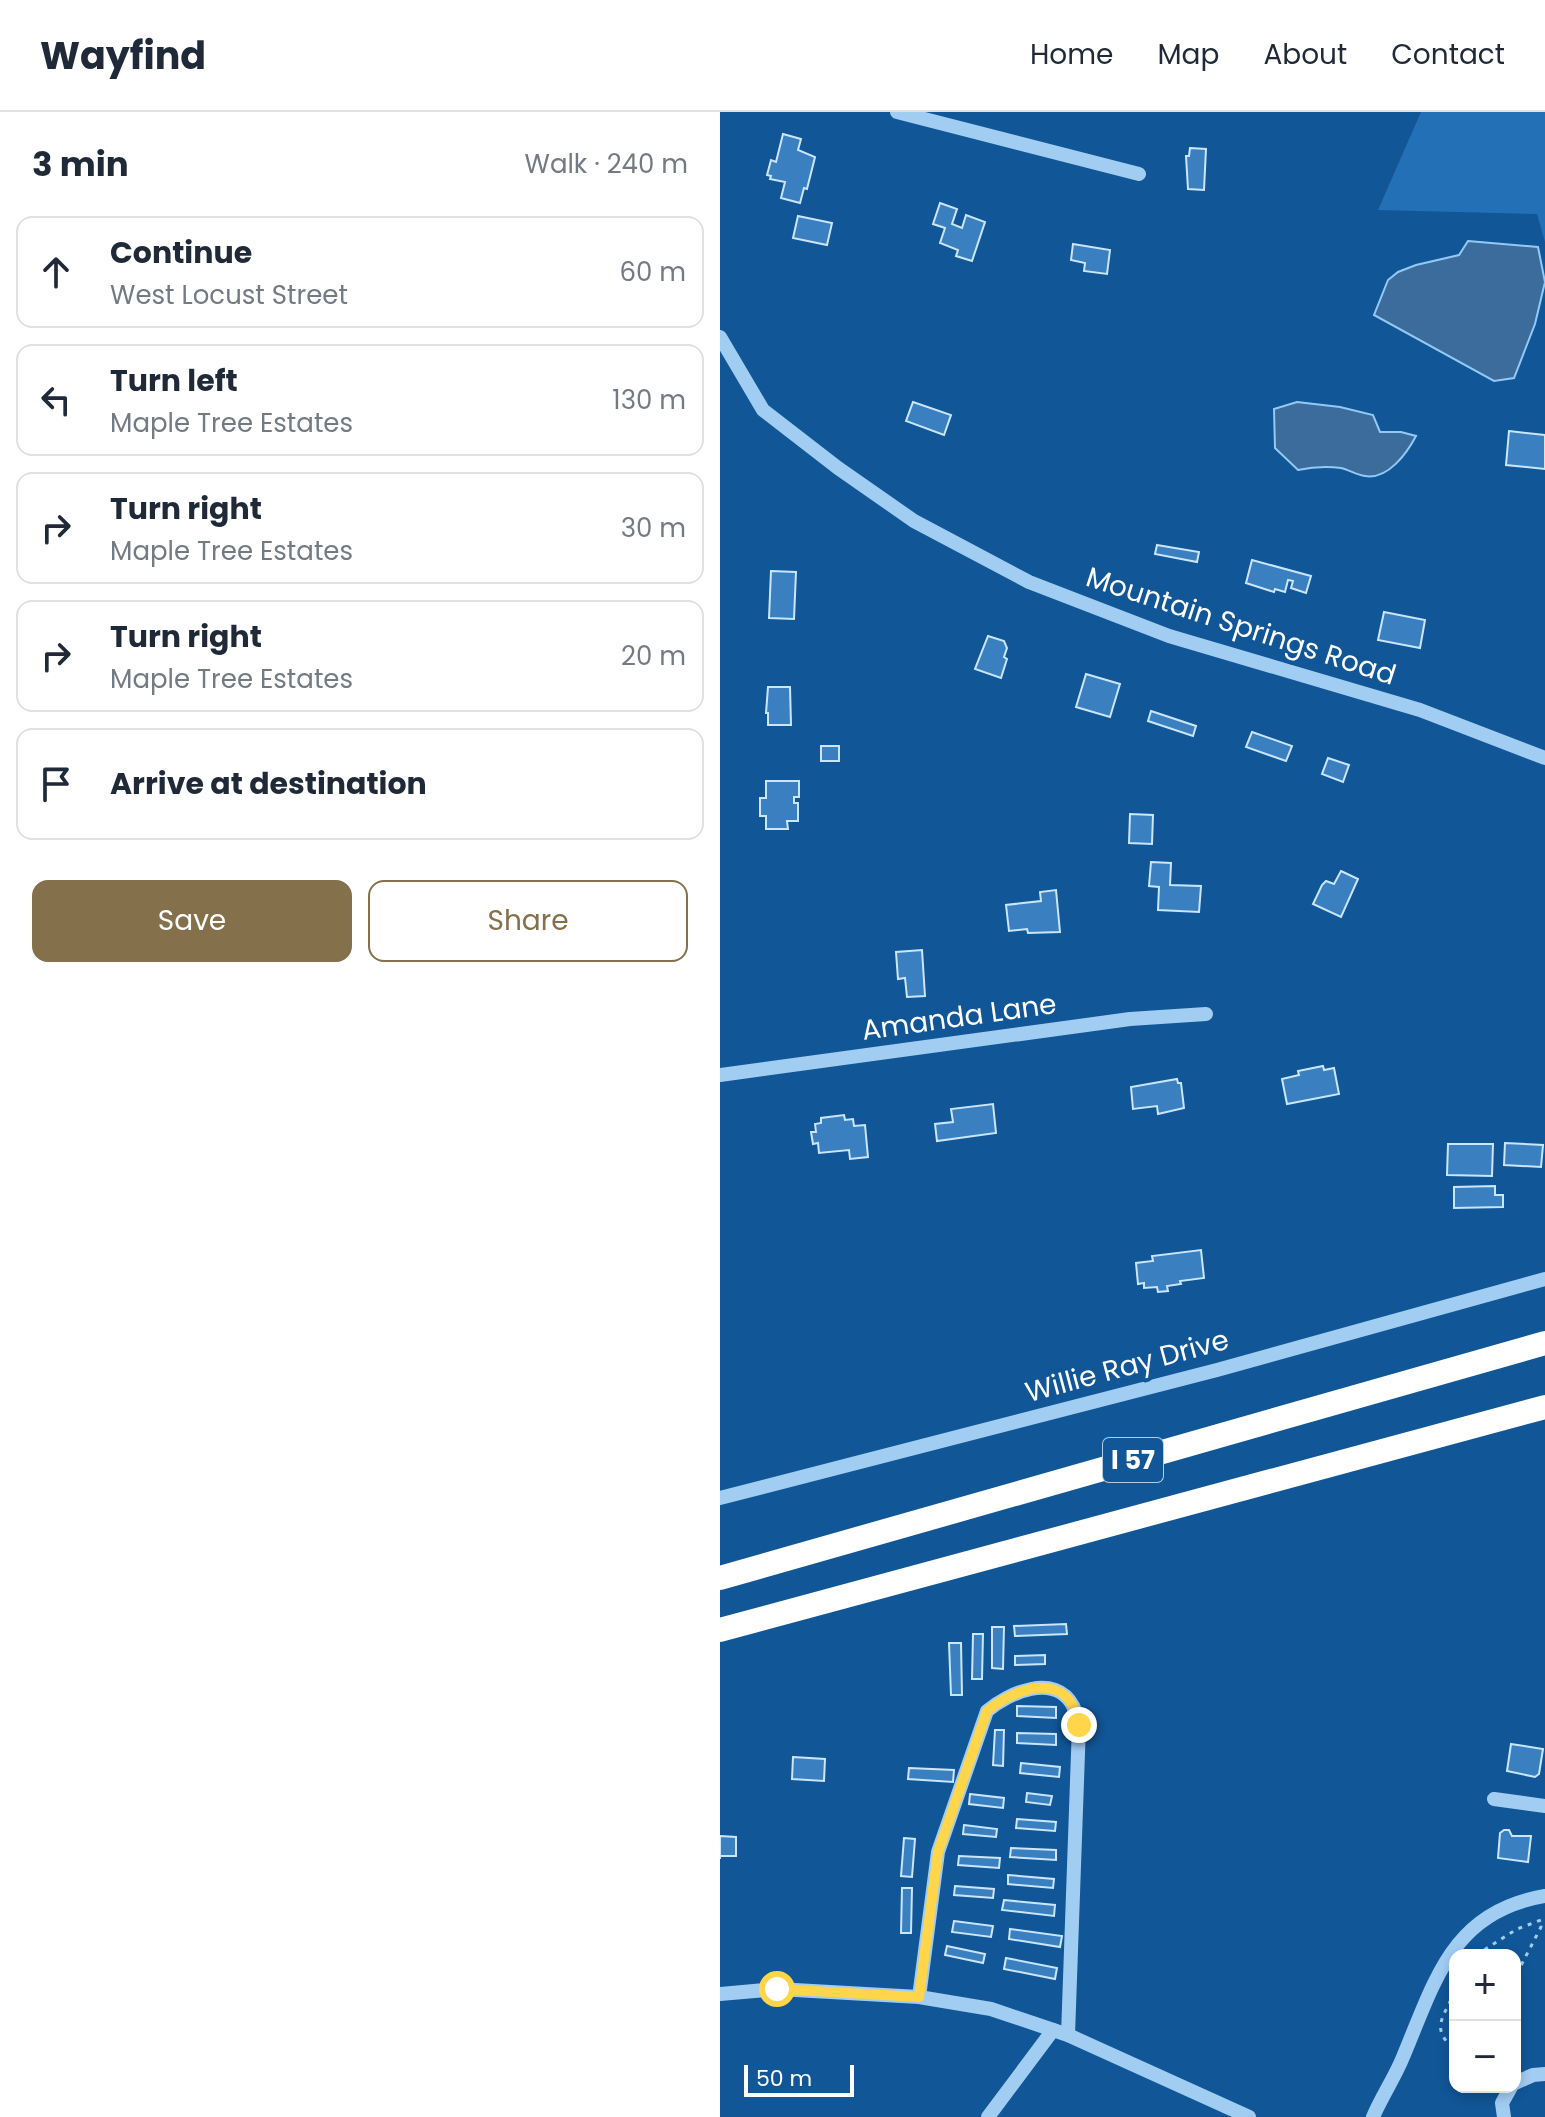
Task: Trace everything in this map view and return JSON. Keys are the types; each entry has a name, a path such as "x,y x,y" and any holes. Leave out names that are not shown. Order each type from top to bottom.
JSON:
{"highway":[{"name":"I 57","path":"720,1578 1545,1343"},
{"name":"I 57","path":"720,1630 1545,1407"}],"street":[{"path":"897,112 1139,174"},
{"name":"Mountain Springs Road","path":"720,337 763,410 914,521 1029,582 1169,636 1420,710 1545,758"},
{"name":"Amanda Lane","path":"720,1075 1130,1019 1206,1014"},
{"name":"Willie Ray Drive","path":"720,1498 1217,1370 1545,1279"},
{"path":"919,1997 938,1852 987,1711 1002,1699 1028,1688 1057,1691 1072,1704 1079,1725 1068,2035"},
{"path":"1494,1799 1545,1806"},
{"path":"1373,2117 1384,2090 1401,2064 1440,1971 1459,1941 1497,1912 1521,1900 1545,1896"},
{"path":"720,1994 777,1989 919,1997 991,2009 1068,2035 1249,2117"},
{"path":"988,2117 1053,2030"},
{"path":"1521,2081 1545,2074"},
{"path":"1504,2117 1502,2103 1508,2093"}],"path":[{"path":"1485,1949 1517,1929 1541,1920 1541,1927 1521,1965"},
{"path":"1449,2006 1439,2030 1441,2037 1449,2044"}],"shaded area":[{"path":"1421,112 1545,112 1545,242 1537,214 1378,210"},
{"path":"1468,241 1538,247 1545,282 1535,324 1514,378 1494,381 1374,315 1388,280 1398,272 1459,255"},
{"path":"1297,402 1373,415 1380,432 1416,436 1402,457 1381,474 1365,476 1330,467 1298,470 1275,448 1274,409"}],"building":[{"path":"783,134 801,139 798,150 815,157 800,203 781,198 785,182 770,179 771,176 767,175 771,160 776,162"},
{"path":"1190,148 1206,149 1204,190 1188,189 1186,156 1189,156"},
{"path":"940,203 957,209 952,224 962,228 966,215 985,222 972,261 956,256 958,250 940,243 945,228 933,224"},
{"path":"798,216 832,223 827,245 793,238"},
{"path":"1073,244 1110,250 1107,274 1084,271 1085,263 1071,260"},
{"path":"913,402 951,415 944,435 906,421"},
{"path":"1509,431 1545,435 1545,469 1506,465"},
{"path":"1157,545 1199,552 1197,562 1155,554"},
{"path":"1252,560 1311,576 1306,593 1291,588 1293,581 1288,580 1285,592 1275,589 1274,592 1246,583"},
{"path":"771,571 796,572 794,619 769,618"},
{"path":"1384,612 1425,620 1420,648 1378,640"},
{"path":"988,636 1004,641 1007,648 1001,678 975,669"},
{"path":"1086,674 1120,684 1110,717 1076,707"},
{"path":"768,687 790,687 791,725 768,725"},
{"path":"1151,711 1196,726 1193,736 1148,721"},
{"path":"1252,732 1292,746 1286,761 1246,747"},
{"path":"821,746 839,746 839,761 821,761"},
{"path":"1328,758 1349,765 1343,782 1322,774"},
{"path":"766,781 799,781 799,797 794,797 794,803 798,803 798,821 787,821 788,829 766,829 766,816 760,816 760,798 766,798"},
{"path":"1130,814 1153,815 1152,844 1129,843"},
{"path":"1151,862 1171,863 1170,885 1201,886 1199,912 1158,910 1159,887 1149,886"},
{"path":"1341,871 1358,879 1341,917 1313,904 1322,885 1326,881 1334,884"},
{"path":"1056,890 1060,932 1009,931 1006,905 1041,901 1040,892"},
{"path":"922,950 925,996 907,997 905,978 898,979 896,952"},
{"path":"1323,1066 1324,1070 1334,1068 1339,1094 1287,1104 1282,1079 1299,1075 1298,1071"},
{"path":"1177,1079 1181,1083 1184,1108 1158,1114 1157,1106 1133,1109 1131,1087"},
{"path":"993,1104 996,1133 937,1141 935,1124 953,1122 951,1109"},
{"path":"844,1115 845,1120 853,1119 854,1126 865,1125 868,1157 850,1159 849,1150 819,1153 818,1143 813,1144 811,1132 816,1132 815,1124 821,1123 821,1118"},
{"path":"1505,1143 1543,1145 1541,1167 1504,1165"},
{"path":"1448,1144 1493,1144 1492,1176 1447,1175"},
{"path":"1495,1186 1495,1195 1503,1195 1503,1207 1454,1208 1454,1187"},
{"path":"1201,1250 1204,1278 1180,1281 1181,1284 1167,1286 1168,1291 1158,1292 1157,1287 1144,1288 1144,1283 1138,1284 1136,1263 1153,1261 1152,1256"},
{"path":"1066,1624 1067,1634 1015,1636 1014,1626"},
{"path":"992,1627 1004,1627 1003,1669 992,1668"},
{"path":"973,1634 983,1634 982,1679 972,1679"},
{"path":"949,1643 961,1643 962,1695 951,1695"},
{"path":"1045,1655 1045,1664 1015,1665 1015,1656"},
{"path":"1017,1706 1056,1707 1056,1718 1017,1716"},
{"path":"995,1730 1004,1730 1003,1766 993,1765"},
{"path":"1017,1733 1056,1734 1056,1745 1017,1743"},
{"path":"1511,1744 1543,1749 1539,1774 1535,1777 1507,1771"},
{"path":"793,1757 825,1759 824,1781 792,1779"},
{"path":"1021,1763 1060,1767 1059,1777 1020,1773"},
{"path":"909,1768 954,1770 953,1782 908,1779"},
{"path":"1027,1793 1052,1796 1050,1805 1026,1802"},
{"path":"970,1794 1004,1798 1003,1808 969,1804"},
{"path":"1017,1819 1056,1822 1055,1831 1016,1828"},
{"path":"964,1825 997,1829 996,1837 963,1834"},
{"path":"1509,1830 1512,1836 1531,1836 1528,1862 1498,1858 1500,1833"},
{"path":"720,1836 736,1837 736,1856 720,1856"},
{"path":"904,1838 915,1839 912,1877 901,1876"},
{"path":"1011,1848 1056,1850 1056,1860 1010,1857"},
{"path":"959,1856 1000,1858 999,1868 958,1865"},
{"path":"1008,1875 1054,1879 1053,1888 1008,1884"},
{"path":"955,1886 994,1889 993,1898 954,1895"},
{"path":"902,1888 912,1888 911,1933 901,1933"},
{"path":"1004,1900 1055,1905 1054,1916 1002,1910"},
{"path":"954,1921 993,1926 991,1937 952,1932"},
{"path":"1010,1929 1062,1936 1060,1947 1009,1939"},
{"path":"947,1946 985,1954 983,1963 945,1955"},
{"path":"1006,1958 1057,1968 1055,1979 1004,1969"}],"route":[{"path":"777,1989 919,1997 938,1852 987,1711 1002,1699 1028,1688 1057,1691 1072,1704 1079,1725"}]}
